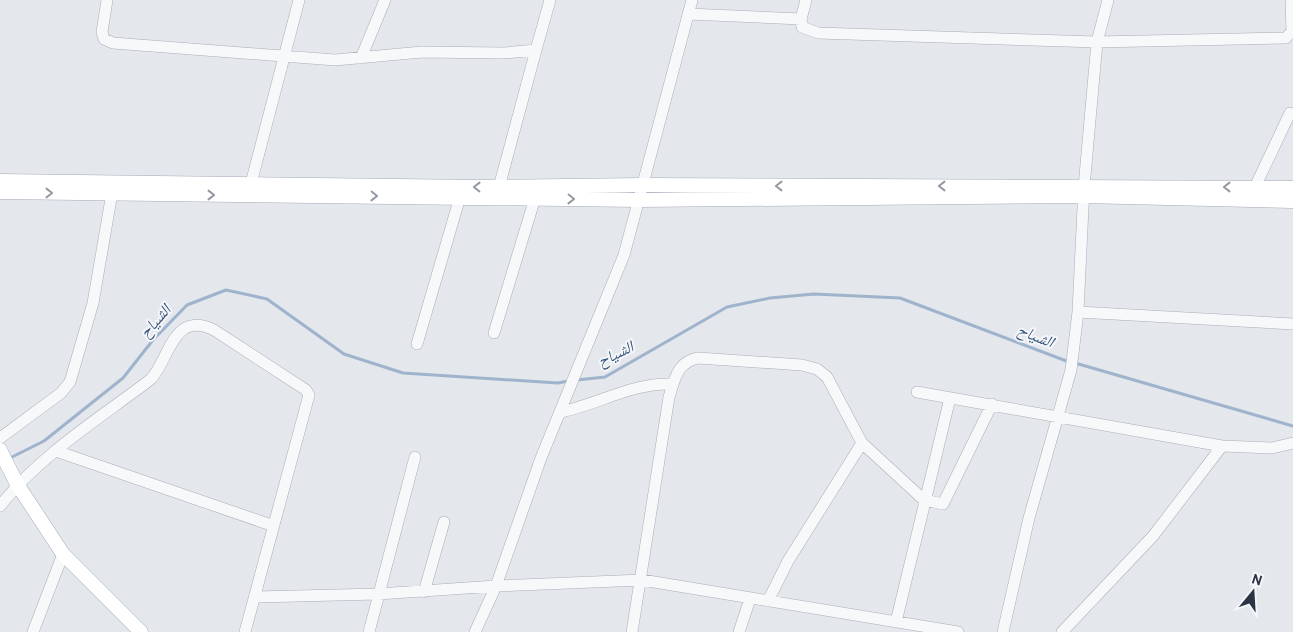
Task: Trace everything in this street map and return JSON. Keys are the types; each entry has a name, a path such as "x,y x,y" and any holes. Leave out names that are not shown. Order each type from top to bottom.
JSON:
{"main road":[{"path":"0,181 460,197 639,200 1255,187 1293,188"},
{"path":"0,192 112,193 642,185 1084,191 1293,201"},
{"path":"0,450 15,480 63,554 141,632"}],"street":[{"path":"108,0 102,32 104,39 113,43 334,60 456,51 504,53 536,50"},
{"path":"250,190 299,0"},
{"path":"361,58 385,0"},
{"path":"499,187 550,0"},
{"path":"475,632 496,586 519,516 624,255 692,0"},
{"path":"806,0 801,19 804,29 818,34 1097,42 1286,38 1292,30 1291,0"},
{"path":"1003,632 1056,418 1071,370 1078,312 1084,191 1097,42 1108,0"},
{"path":"688,14 801,19"},
{"path":"1255,187 1290,113"},
{"path":"0,438 55,398 70,382 94,302 112,193"},
{"path":"417,344 460,197"},
{"path":"494,333 535,198"},
{"path":"1078,312 1293,324"},
{"path":"0,506 15,480 151,379 160,368 166,349 181,333 190,326 199,324 206,326 306,390 309,395 245,632"},
{"path":"632,632 642,580 663,430 673,384 682,365 688,360 698,358 812,367 827,378 862,443 924,500 943,504 992,404"},
{"path":"561,412 643,386 673,384"},
{"path":"917,392 1222,446 1272,448 1293,443"},
{"path":"896,622 950,398"},
{"path":"768,601 788,562 862,443"},
{"path":"1062,632 1153,536 1222,446"},
{"path":"56,451 274,526"},
{"path":"369,632 415,457"},
{"path":"424,592 444,522"},
{"path":"33,632 63,554"},
{"path":"256,597 424,592 496,586 642,580 958,632"},
{"path":"738,632 750,599"}],"waterway":[{"name":"الشياح","path":"8,459 44,441 123,378 153,340 187,305 226,290 267,299 344,354 403,373 558,383 568,381"},
{"name":"الشياح","path":"577,380 605,377 727,307 770,298 814,294 900,298 1069,362"},
{"name":"الشياح","path":"1075,363 1293,426"}]}
